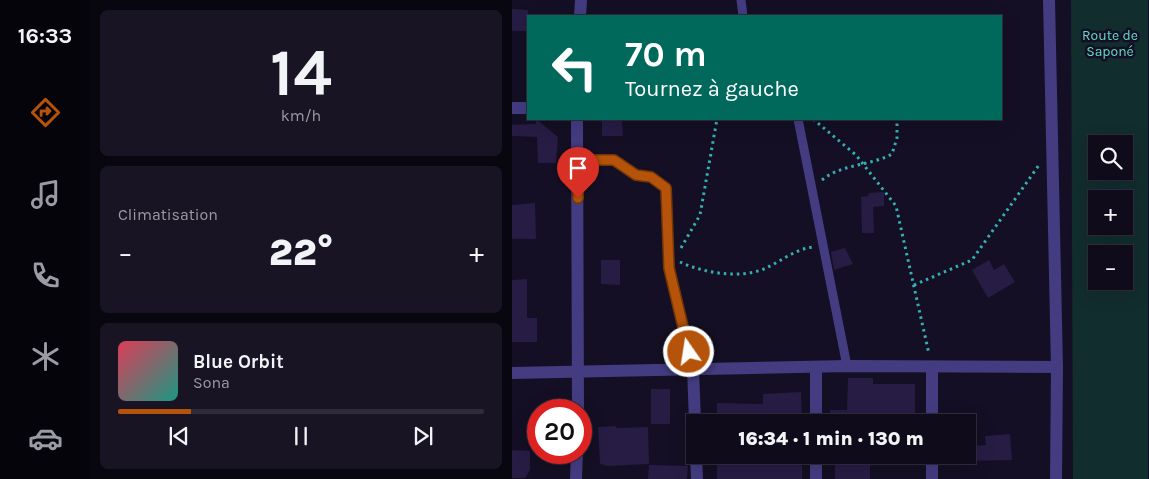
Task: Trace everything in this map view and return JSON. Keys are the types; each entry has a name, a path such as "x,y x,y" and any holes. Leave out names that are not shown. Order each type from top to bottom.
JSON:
{"street":[{"path":"580,15 581,0"},
{"path":"1049,0 1057,367 1056,479"},
{"path":"512,108 527,108"},
{"path":"577,120 578,399"},
{"path":"512,372 847,366 1057,367"},
{"path":"932,367 932,414"},
{"path":"816,368 816,414"},
{"path":"693,369 695,414"},
{"path":"576,479 577,464"},
{"path":"696,464 697,479"},
{"path":"816,464 816,479"},
{"path":"932,464 932,479"}],"lane":[{"path":"741,0 743,15"},
{"path":"798,120 847,366"},
{"path":"578,160 614,160 636,175 651,177 666,188 672,264 693,369"}],"path":[{"path":"717,120 700,215 672,264 745,274 764,269 807,247 824,246"},
{"path":"814,120 856,155 896,206 932,367"},
{"path":"813,190 832,172 876,162 892,154 897,138 897,120"},
{"path":"914,285 972,260 1014,198 1053,148"}],"green space":[{"name":"Route de Saponé","path":"1071,0 1148,0 1148,479 1073,479"}],"building":[{"path":"512,9 528,10 527,31 512,31"},
{"path":"537,120 558,137 556,163 538,163 537,137 512,136 512,125 536,124"},
{"path":"602,120 622,120 623,136 602,136"},
{"path":"884,192 884,206 873,207 874,233 862,233 861,197 868,196 869,193"},
{"path":"535,203 536,239 512,239 512,205"},
{"path":"845,248 853,264 834,270 831,252"},
{"path":"601,260 620,260 620,285 601,284"},
{"path":"989,260 994,270 1004,264 1015,282 988,298 972,270"},
{"path":"527,279 527,318 537,318 537,342 512,342 512,280"},
{"path":"848,378 873,378 873,384 915,384 915,414 830,414 830,410 847,410"},
{"path":"651,389 670,389 670,424 651,424"},
{"path":"801,392 802,414 717,414 717,403 763,404 763,394"},
{"path":"616,426 616,428 648,427 649,464 608,466 600,464 598,427"},
{"path":"1010,434 1012,460 976,461 976,446 986,445 985,436"},
{"path":"512,450 527,451 527,464 530,464 530,470 525,478 512,478"},
{"path":"717,464 797,464 802,465 802,479 717,479"},
{"path":"835,464 870,464 870,479 835,479"},
{"path":"649,465 688,466 687,479 648,479"}],"route":[{"path":"578,198 578,160 614,160 636,175 651,177 666,188 669,268 689,352"}]}
